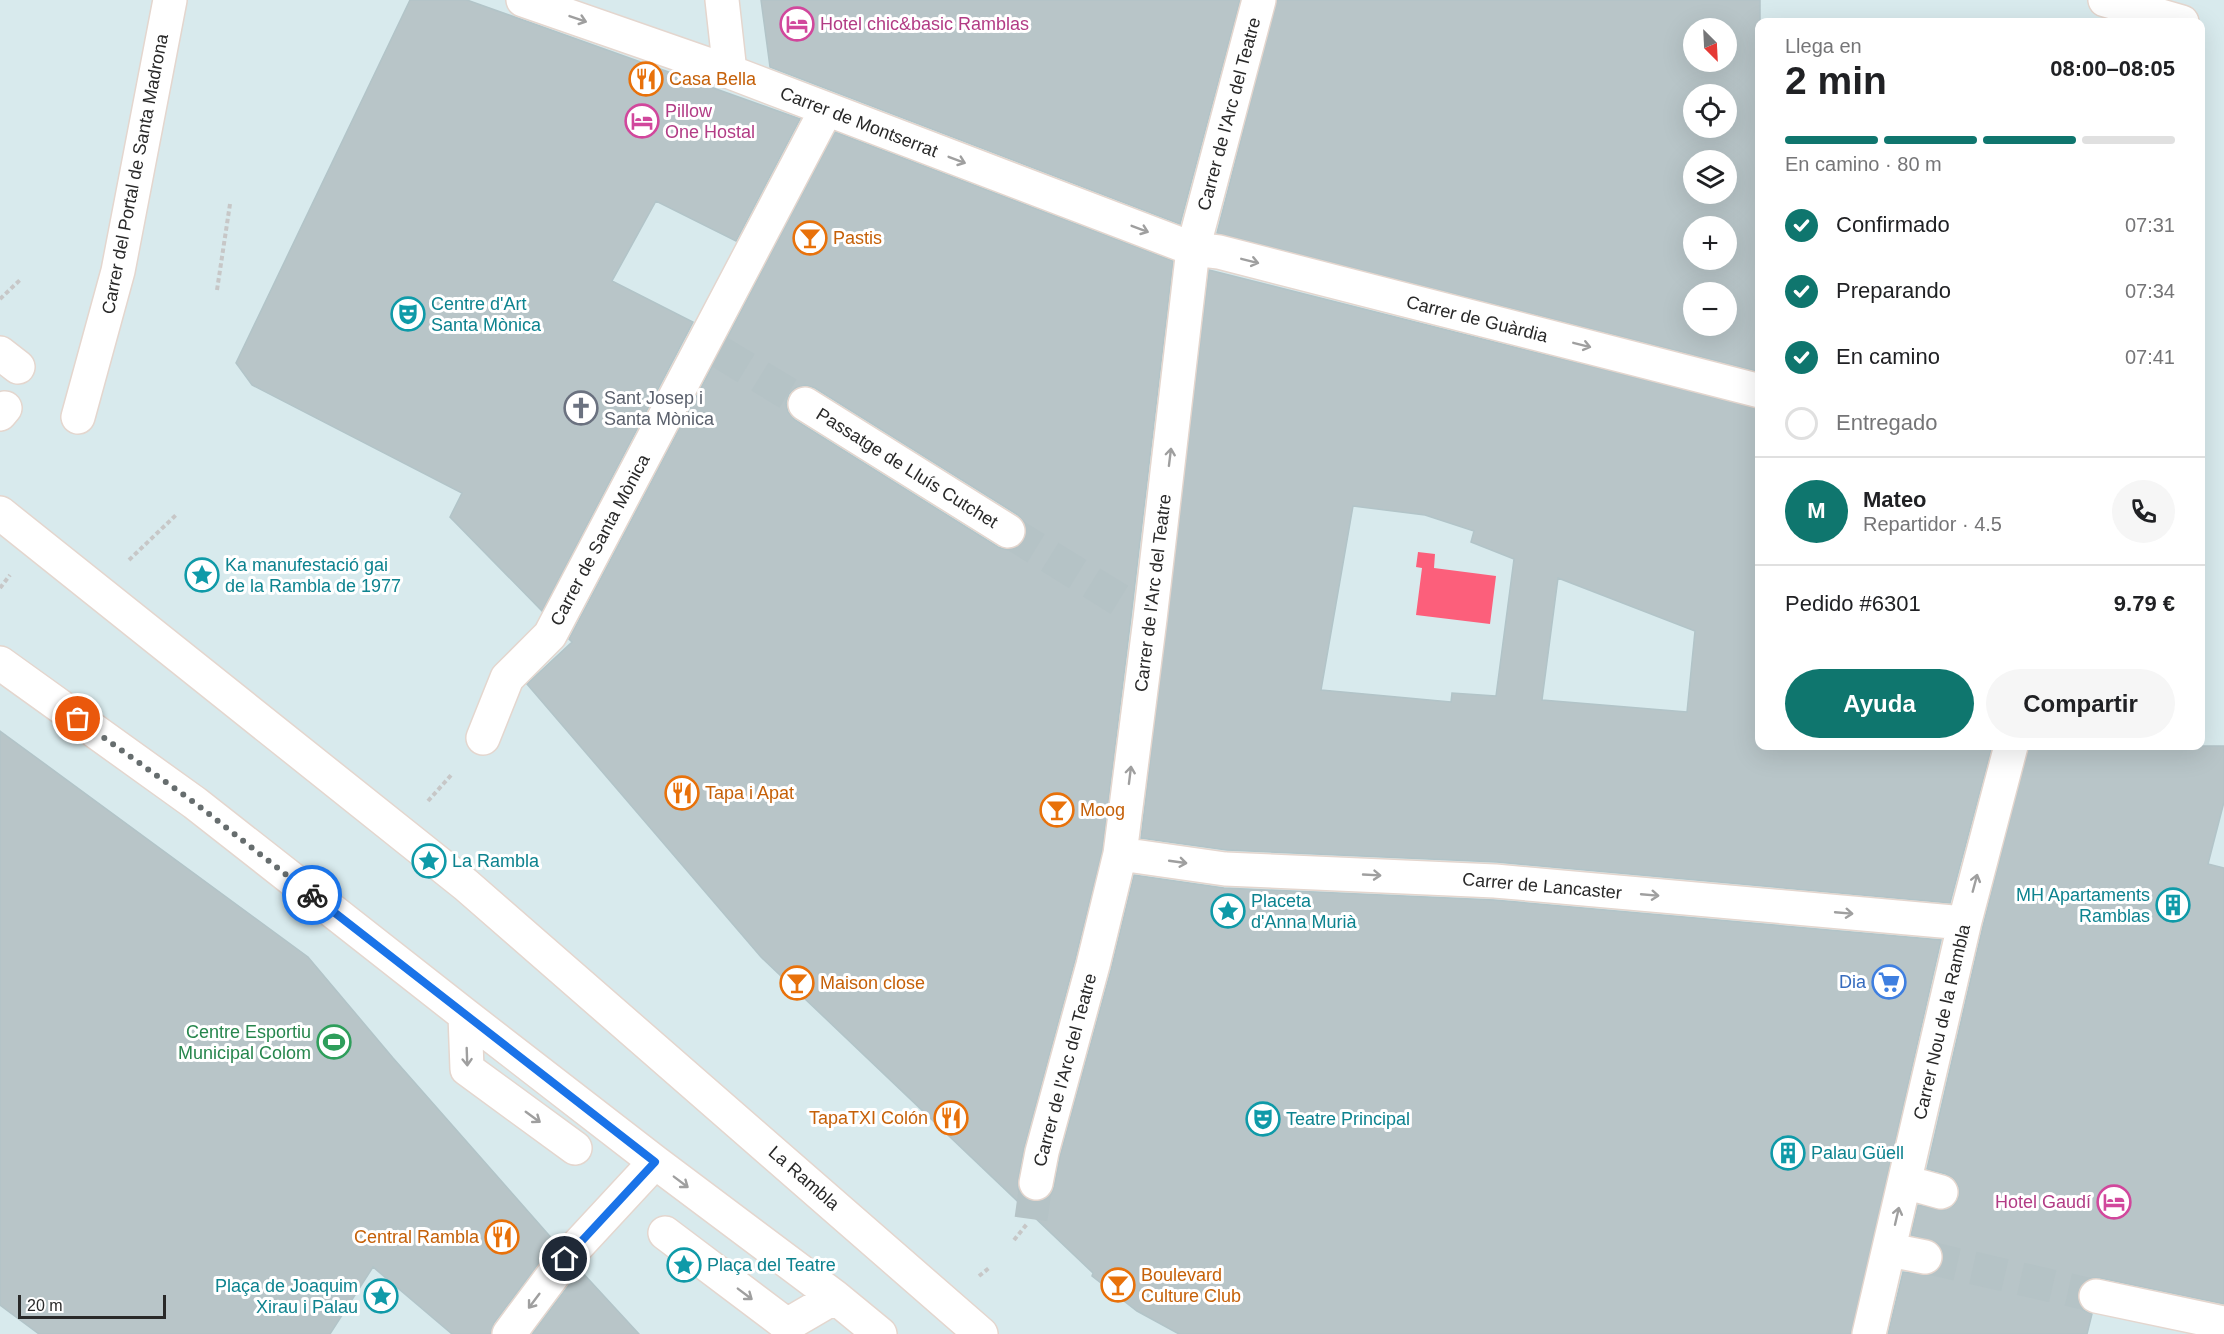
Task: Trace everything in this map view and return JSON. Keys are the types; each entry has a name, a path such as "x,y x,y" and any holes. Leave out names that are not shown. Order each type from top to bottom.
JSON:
{"street":[{"name":"Carrer del Portal de Santa Madrona","path":"78,417 118,272 170,0"},
{"name":"Carrer de Montserrat","path":"522,0 730,72 1193,249"},
{"path":"722,0 730,72"},
{"name":"Carrer de l'Arc del Teatre","path":"1036,1184 1042,1152 1093,965 1120,854 1141,613 1193,249 1259,0"},
{"path":"2105,0 2168,18"},
{"path":"2190,18 2195,0"},
{"name":"Carrer de Santa Mònica","path":"483,738 507,678 550,635 712,346 826,110"},
{"name":"Carrer de Guàrdia","path":"1193,249 1219,252 1755,390"},
{"name":"Passatge de Lluís Cutchet","path":"805,404 1008,531"},
{"name":"La Rambla","path":"0,513 466,885 981,1334"},
{"path":"0,663 195,803 465,1016 835,1297 880,1334"},
{"name":"Carrer Nou de la Rambla","path":"1869,1334 1965,923 2010,750"},
{"name":"Carrer de Lancaster","path":"1120,854 1225,869 1495,881 1965,923"},
{"path":"465,1016 467,1069 574,1148"},
{"path":"509,1334 565,1259 655,1162"},
{"path":"1905,1182 1941,1192"},
{"path":"665,1233 787,1325 835,1297"},
{"path":"1890,1250 1925,1257"},
{"path":"2096,1296 2224,1323"}],"path":[{"path":"218,290 230,204"},
{"path":"0,299 20,280"},
{"path":"97,591 176,515"},
{"path":"1014,1240 1031,1219"}],"shaded area":[{"path":"1418,552 1435,554 1434,568 1496,576 1490,624 1416,615 1422,568 1416,567"}],"building":[{"path":"410,0 467,0 800,119 736,241 656,201 612,281 693,322 542,611 450,517 462,493 252,385 236,363"},
{"path":"761,0 1240,0 1180,224 770,67"},
{"path":"1277,0 1760,0 1760,18 1755,18 1755,371 1217,233"},
{"path":"835,132 1173,261 1102,851 1024,1148 1018,1180 1018,1189 1023,1197 1032,1201 1042,1201 1050,1196 1054,1187 1060,1156 1111,970 1134,875 1224,888 1494,900 1941,940 1851,1334 1179,1334 1137,1311 1092,1276 1093,1273 761,957 527,684 572,642 569,639","holes":["805,385 815,388 1018,515 1027,531 1024,541 1016,548 1008,550 998,547 795,420 788,412 786,403 789,394"]},
{"path":"1209,270 1755,408 1755,750 1991,750 1950,903 1497,862 1227,850 1141,838","holes":["1353,506 1425,515 1474,531 1471,542 1514,559 1496,696 1452,693 1451,702 1321,690","1558,578 1695,631 1687,712 1542,700"]},
{"path":"0,731 308,957 393,1058 555,1242 494,1323 491,1334 452,1334 373,1267 330,1334 39,1334 0,1305"},
{"path":"2205,746 2224,746 2224,802 2208,864 2224,868 2224,1304 2091,1278 2082,1284 2078,1293 2078,1301 2083,1310 2092,1314 2087,1334 1888,1334 1903,1272 1930,1275 1939,1270 1943,1261 1942,1250 1937,1243 1911,1235 1918,1205 1945,1210 1954,1205 1959,1196 1959,1187 1954,1179 1946,1174 1927,1169 1983,926 2028,750 2205,750"},
{"path":"580,1270 639,1334 532,1334"}],"tunnel":[{"path":"718,351 805,404"},
{"path":"1008,531 1131,607"},
{"path":"1031,1219 1036,1183"},
{"path":"1925,1257 2096,1296"}],"way so far":[{"path":"78,719 195,803 312,895"}],"place":[{"name":"Hotel chic&basic Ramblas","path":"797,24"},
{"name":"Casa Bella","path":"646,79"},
{"name":"Pillow One Hostal","path":"642,121"},
{"name":"Pastis","path":"810,238"},
{"name":"Centre d'Art Santa Mònica","path":"408,314"},
{"name":"Sant Josep i Santa Mònica","path":"581,408"},
{"name":"Ka manufestació gai de la Rambla de 1977","path":"202,575"},
{"name":"Tapa i Apat","path":"682,793"},
{"name":"Moog","path":"1057,810"},
{"name":"La Rambla","path":"429,861"},
{"name":"MH Apartaments Ramblas","path":"2173,905"},
{"name":"Placeta d'Anna Murià","path":"1228,911"},
{"name":"Dia","path":"1889,982"},
{"name":"Maison close","path":"797,983"},
{"name":"Centre Esportiu Municipal Colom","path":"334,1042"},
{"name":"TapaTXI Colón","path":"951,1118"},
{"name":"Teatre Principal","path":"1263,1119"},
{"name":"Palau Güell","path":"1788,1153"},
{"name":"Hotel Gaudí","path":"2114,1202"},
{"name":"Central Rambla","path":"502,1237"},
{"name":"Plaça del Teatre","path":"684,1265"},
{"name":"Boulevard Culture Club","path":"1118,1285"},
{"name":"Plaça de Joaquim Xirau i Palau","path":"381,1296"}],"route":[{"path":"312,895 655,1162 565,1259"}]}
